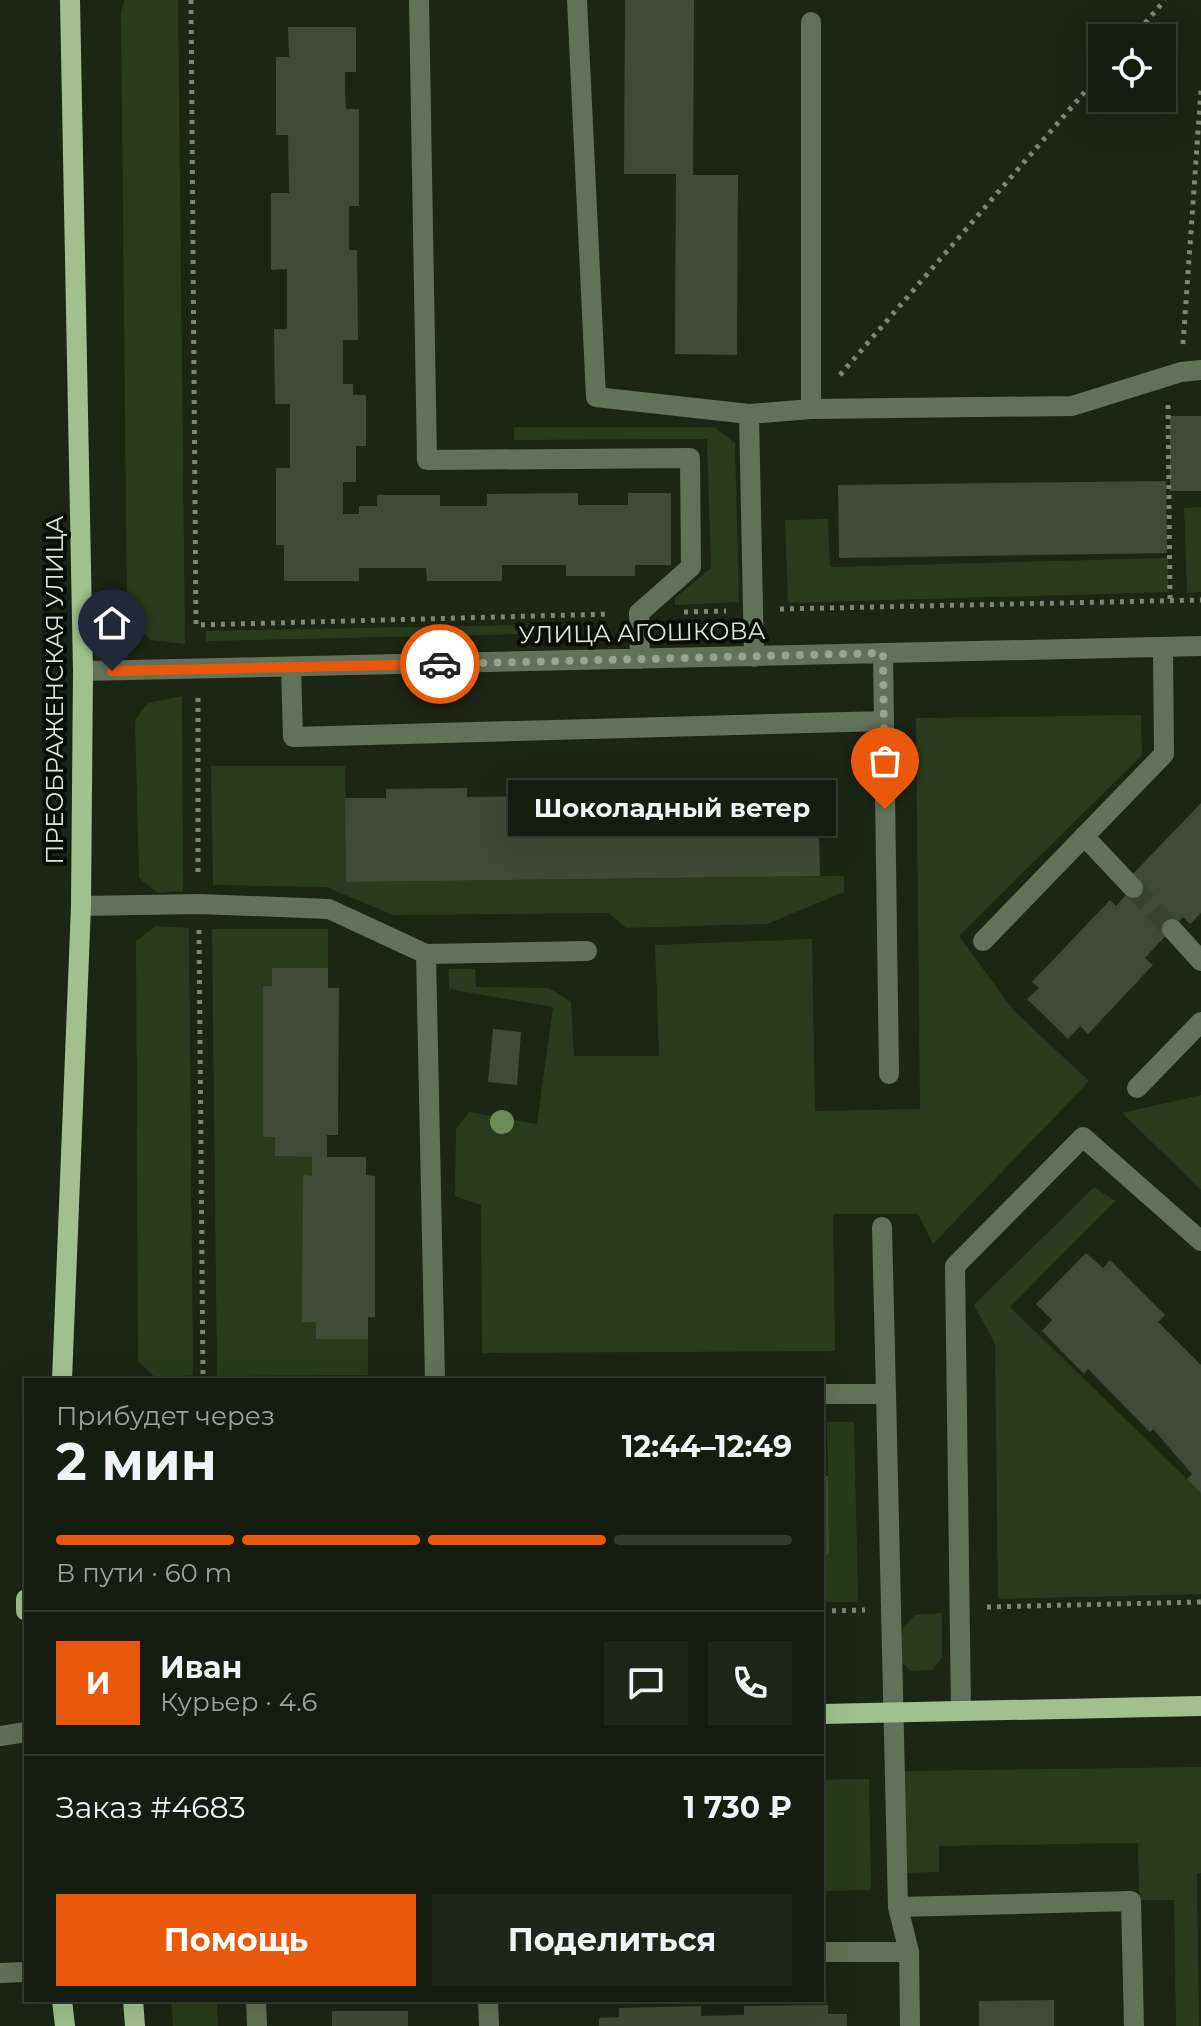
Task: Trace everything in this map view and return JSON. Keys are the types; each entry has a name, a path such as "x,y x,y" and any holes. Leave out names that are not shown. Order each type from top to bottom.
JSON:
{"main road":[{"name":"ПРЕОБРАЖЕНСКАЯ УЛИЦА","path":"62,1378 81,906 83,671 70,0"},
{"path":"824,1714 1201,1706"},
{"path":"62,2002 65,2026"},
{"path":"133,2002 135,2026"}],"street":[{"path":"419,0 427,460 690,458 691,567 639,613 640,659"},
{"path":"577,0 596,397 749,414 811,409 1072,406 1183,372"},
{"path":"811,22 811,409"},
{"path":"749,414 754,657"},
{"name":"УЛИЦА АГОШКОВА","path":"83,671 1201,646"},
{"path":"983,941 1164,754 1163,647"},
{"path":"883,653 889,1074"},
{"path":"291,667 293,737 884,721"},
{"path":"1084,836 1133,888"},
{"path":"81,906 199,904 329,909 426,954 587,951"},
{"path":"1172,929 1201,961"},
{"path":"426,954 435,1378"},
{"path":"1137,1088 1201,1022"},
{"path":"961,1711 955,1266 1083,1137 1201,1241"},
{"path":"882,1227 898,1907 909,1952 910,2026"},
{"path":"824,1394 886,1394"},
{"path":"0,1736 24,1732"},
{"path":"898,1907 1131,1901 1134,2026"},
{"path":"824,1952 909,1952"},
{"path":"0,1973 24,1972"},
{"path":"256,2002 257,2026"},
{"path":"488,2002 489,2026"}],"path":[{"path":"191,0 203,1378"},
{"path":"1144,24 1165,0"},
{"path":"811,409 1088,88"},
{"path":"1170,600 1201,90"},
{"path":"196,625 1201,600"},
{"path":"960,1608 1201,1602"},
{"path":"824,1611 891,1609"}],"green space":[{"path":"124,0 178,0 185,644 151,640 127,616 121,13"},
{"path":"514,427 715,427 735,443 739,602 675,605 675,598 711,568 707,439 514,440"},
{"path":"1201,507 1201,592 1187,593 1184,508"},
{"path":"828,519 830,567 1168,558 1168,592 788,603 785,520"},
{"path":"582,624 567,633 206,641 206,631"},
{"path":"182,696 183,891 158,893 139,878 135,720 148,703"},
{"path":"1141,715 1142,755 959,936 1014,1011 1089,1081 933,1244 918,1214 833,1214 835,1351 482,1353 481,1205 455,1196 456,1129 469,1112 537,1124 553,1007 449,989 449,969 475,969 476,987 549,988 571,1002 574,1056 659,1056 655,945 812,939 815,1111 920,1109 916,718"},
{"path":"211,766 345,766 347,882 844,876 844,892 767,924 626,928 609,913 393,915 326,887 213,885"},
{"path":"156,926 189,928 193,1375 156,1378 138,1362 136,941"},
{"path":"212,929 328,929 328,968 272,968 272,986 263,987 263,1136 275,1137 276,1156 312,1157 312,1176 303,1176 303,1321 316,1322 316,1339 368,1339 368,1375 217,1376"},
{"path":"1201,1095 1201,1190 1122,1113"},
{"path":"1094,1187 1115,1201 1010,1307 1201,1493 1201,1594 998,1599 995,1344 974,1305"},
{"path":"827,1422 854,1422 858,1602 824,1602 824,1555 829,1555"},
{"path":"942,1613 942,1658 932,1670 910,1671 900,1660 903,1627 915,1615"},
{"path":"1201,1767 1201,1873 1197,1874 1199,2026 1176,2026 1174,1900 1139,1900 1138,1843 939,1846 939,1872 905,1873 903,1771"},
{"path":"869,1779 871,1890 824,1891 824,1780"},
{"path":"171,2002 217,2002 218,2026 173,2026"}],"building":[{"path":"625,0 694,0 693,175 738,175 737,355 675,354 676,174 624,174"},
{"path":"288,27 356,27 356,72 345,72 345,90 346,109 359,109 359,206 349,206 349,250 357,250 358,340 343,340 343,384 353,384 353,395 366,395 366,446 356,446 356,482 343,482 343,514 359,514 359,506 377,506 377,495 440,495 440,506 487,506 487,494 578,493 578,505 628,505 628,493 671,493 671,565 635,565 635,576 566,576 566,565 502,565 502,581 427,581 426,568 359,568 359,581 284,581 284,545 276,545 276,468 290,468 290,404 275,404 274,329 287,329 287,269 271,270 271,193 289,193 288,135 276,135 276,57 289,57"},
{"path":"1170,416 1201,416 1201,491 1170,491"},
{"path":"1166,481 1167,553 839,558 838,485"},
{"path":"776,780 776,791 818,791 820,876 346,882 345,798 386,798 386,789 467,788 467,797 539,796 539,784 621,783 622,794 695,793 694,781"},
{"path":"1201,803 1201,913 1190,924 1183,917 1145,958 1153,965 1088,1034 1080,1026 1068,1039 1027,999 1039,988 1032,982 1110,900 1116,906 1139,881 1133,874"},
{"path":"272,968 328,968 328,988 339,988 338,1135 327,1135 327,1157 366,1157 366,1175 375,1176 375,1317 368,1317 368,1339 316,1339 316,1322 302,1322 303,1175 312,1176 312,1157 275,1156 275,1137 263,1137 263,986 272,986"},
{"path":"493,1029 521,1032 517,1085 488,1082"},
{"path":"1086,1253 1103,1268 1110,1260 1165,1315 1158,1322 1201,1365 1201,1493 1187,1479 1192,1474 1153,1429 1150,1432 1088,1369 1084,1374 1042,1331 1052,1320 1036,1304"},
{"path":"824,1476 828,1476 829,1555 824,1555"},
{"path":"1054,2000 1054,2026 979,2026 979,2001"},
{"path":"828,2005 828,2014 847,2014 847,2026 599,2026 599,2018 619,2017 619,2008 701,2006 701,2016 744,2015 744,2006"},
{"path":"332,2011 408,2011 408,2026 332,2026"}],"tunnel":[{"path":"1133,888 1172,929"}],"way so far":[{"path":"440,664 883,653 885,809"}],"place":[{"name":"Шоколадный ветер","path":"885,809"}],"route":[{"path":"112,671 440,664"}]}
